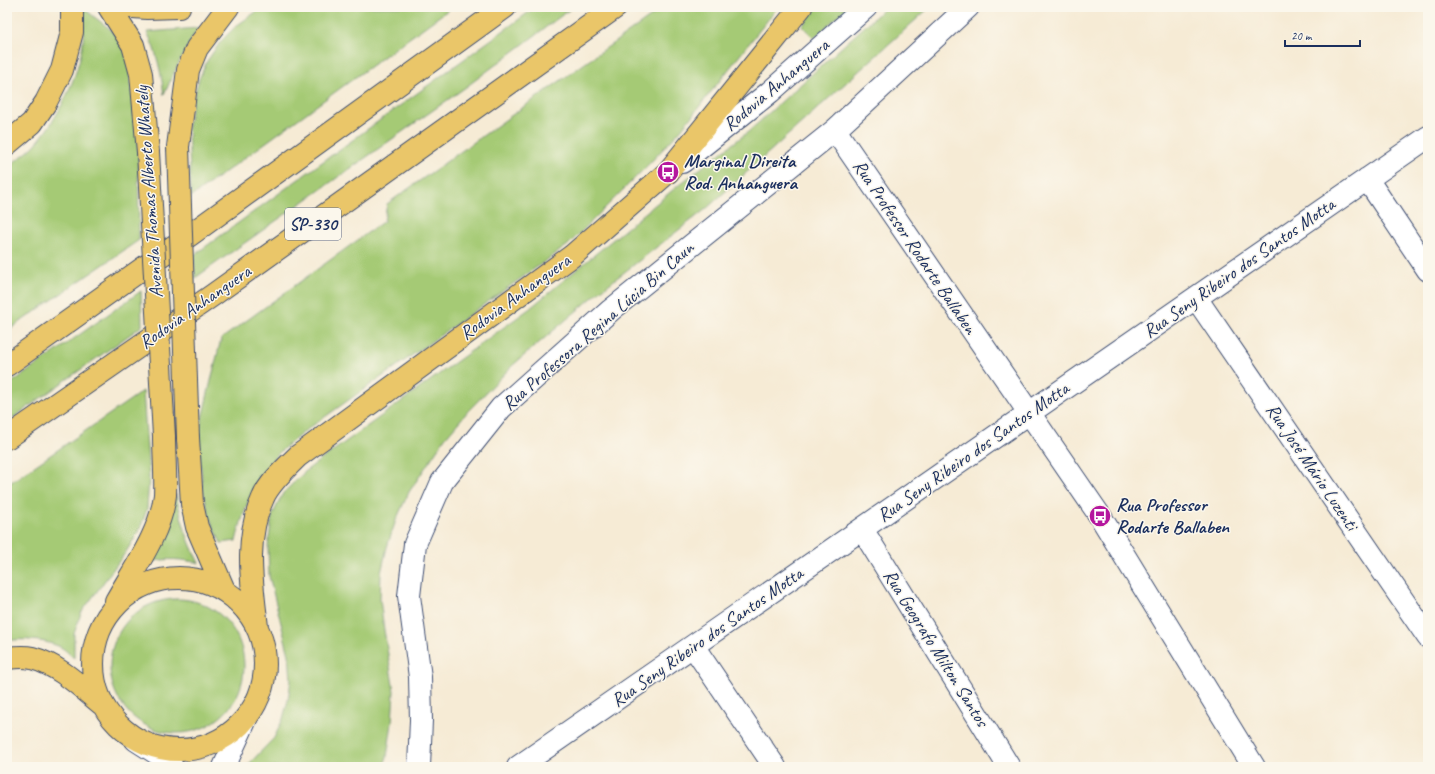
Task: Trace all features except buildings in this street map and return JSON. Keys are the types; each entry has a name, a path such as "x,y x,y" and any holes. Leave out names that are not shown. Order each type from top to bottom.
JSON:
{"main road":[{"path":"7,144 32,123 46,102 62,70 72,32 72,7"},
{"name":"Avenida Thomas Alberto Whately","path":"103,705 95,683 92,658 98,633 155,532 165,495 164,436 148,152 142,74 133,45 109,7"},
{"path":"133,7 179,7"},
{"name":"Avenida Thomas Alberto Whately","path":"224,590 197,527 192,504 188,438 178,147 188,70 197,48 228,7"},
{"path":"7,365 207,223 504,7"},
{"name":"Rodovia Anhanguera","path":"7,438 213,295 616,7"},
{"path":"668,172 801,7"},
{"name":"Rodovia Anhanguera","path":"257,627 250,550 254,526 263,497 280,474 298,456 572,256 668,172"},
{"path":"7,658 31,657 45,662 65,675 103,705 117,725 136,740 159,749 183,751 206,747 228,736 246,720 258,699 264,676 264,652 257,627 243,606 224,590 200,580 176,577 151,582 128,593 110,611"}],"street":[{"name":"Rodovia Anhanguera","path":"668,172 770,92 866,7"},
{"name":"Rua Professora Regina Lúcia Bin Caun","path":"419,767 421,720 420,677 409,596 415,544 442,482 501,408 611,310 834,130 968,7"},
{"name":"Rua Professor Rodarte Ballaben","path":"834,130 1100,516 1254,767"},
{"name":"Rua Seny Ribeiro dos Santos Motta","path":"518,767 1428,137"},
{"path":"1367,180 1428,270"},
{"name":"Rua José Mário Luzenti","path":"1196,298 1428,637"},
{"name":"Rua Geografo Milton Santos","path":"862,529 1009,767"},
{"path":"693,646 774,767"},
{"path":"224,767 246,720"},
{"path":"136,740 161,756 172,767"}],"green space":[{"path":"263,7 452,7 191,197 188,125 199,79 207,61 221,41 236,26"},
{"path":"536,7 573,7 466,87 195,278 194,255"},
{"path":"664,7 778,7 680,131 568,245 305,431 281,451 272,460 252,493 243,516 236,541 221,543 210,519 203,490 198,435 221,339 384,221 387,204"},
{"path":"817,7 848,7 814,38 802,26"},
{"path":"886,7 930,7 706,209 600,291 513,365 469,410 445,438 409,492 396,520 387,547 381,573 380,599 394,691 392,723 387,757 383,767 246,767 274,738 283,719 291,679 289,655 269,576 268,546 272,516 283,493 308,469 529,309 680,184 748,132"},
{"path":"83,8 110,29 121,41 128,59 138,143 139,240 7,331 7,167 34,146 43,136 66,97 81,55 83,42"},
{"path":"198,28 164,95 158,62 147,32"},
{"path":"141,291 142,326 7,422 7,386"},
{"path":"143,391 149,477 147,509 140,529 126,552 81,613 74,634 74,658 60,647 46,642 26,640 7,641 7,485"},
{"path":"176,494 185,529 199,563 174,560 150,562 166,535"},
{"path":"184,599 209,607 229,624 239,640 243,653 243,679 239,692 233,703 219,718 203,728 190,732 170,733 145,725 125,708 115,692 111,679 110,659 118,634 135,614 151,604 164,600"}],"place":[{"name":"Marginal Direita Rod. Anhanguera","path":"668,172"},
{"name":"Rua Professor Rodarte Ballaben","path":"1100,516"}]}
